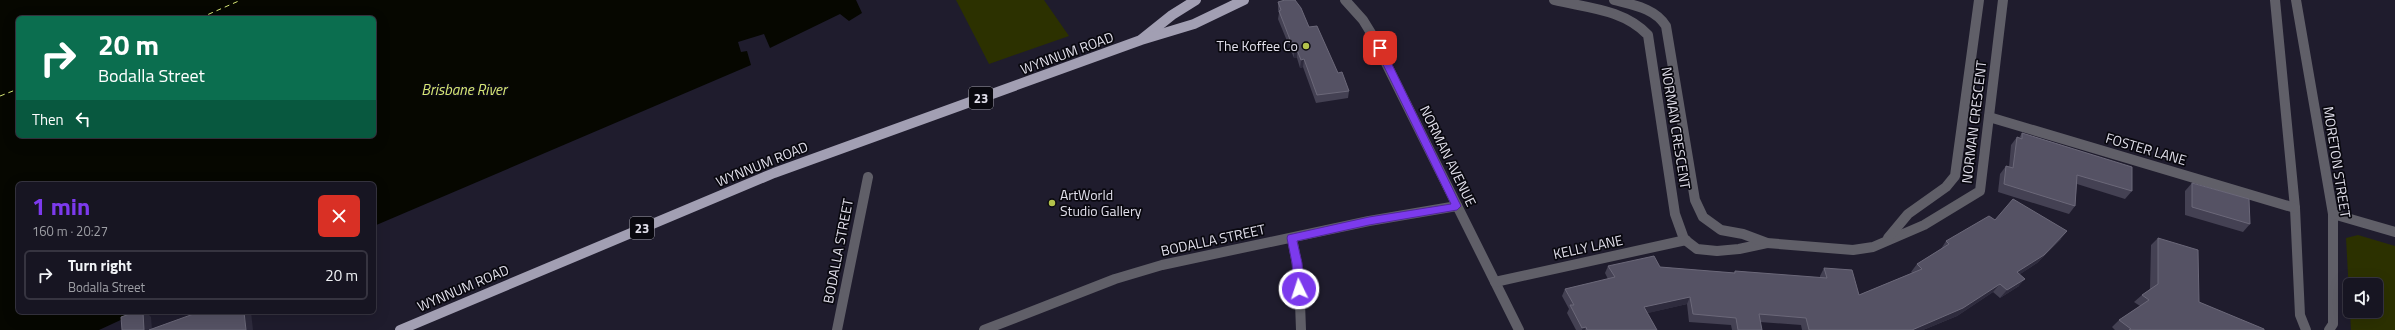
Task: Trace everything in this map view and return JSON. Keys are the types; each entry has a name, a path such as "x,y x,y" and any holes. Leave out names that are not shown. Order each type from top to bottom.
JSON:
{"main road":[{"name":"WYNNUM ROAD","path":"1141,40 1168,18 1196,0"},
{"name":"WYNNUM ROAD","path":"400,330 774,173 1141,40 1197,25 1244,0"}],"street":[{"name":"NORMAN AVENUE","path":"1346,0 1363,20 1371,33 1518,330"},
{"name":"NORMAN CRESCENT","path":"1554,0 1628,18 1639,25 1648,35 1675,214 1680,228 1686,240 1697,248 1732,251 1767,244 1858,249 1871,248 1933,220 1980,191 2002,0"},
{"name":"NORMAN CRESCENT","path":"1614,0 1653,12 1661,18 1666,26 1695,200 1700,213 1718,229 1743,234 1767,244"},
{"name":"NORMAN CRESCENT","path":"1887,240 1908,214 1946,187 1955,176 1979,0"},
{"path":"2275,0 2295,208 2300,314 2306,330"},
{"name":"MORETON STREET","path":"2296,0 2333,214 2332,324 2330,330"},
{"name":"FOSTER LANE","path":"1989,118 2295,208"},
{"name":"BODALLA STREET","path":"837,330 868,177"},
{"name":"BODALLA STREET","path":"984,330 1140,271 1369,221 1457,206"},
{"path":"2333,214 2395,232"},
{"path":"1292,238 1299,275 1301,330"},
{"name":"KELLY LANE","path":"1495,282 1686,240"}],"green space":[{"path":"956,0 1044,0 1069,36 989,64"},
{"path":"2358,235 2395,246 2395,330 2351,330 2350,318 2383,318 2383,278 2348,278 2346,238"}],"water":[{"name":"Brisbane River","path":"0,0 856,0 862,13 849,21 840,14 770,48 764,34 738,42 741,52 747,51 751,65 376,225 376,182 16,182 16,314 134,314 99,330 0,330"}],"building":[{"path":"1295,0 1301,8 1309,27 1317,26 1338,73 1342,72 1349,91 1317,95 1304,59 1301,60 1297,50 1294,50 1279,11 1281,10 1278,2"},
{"path":"2022,133 2132,167 2132,191 2077,175 2075,206 2004,184 2006,166 2013,168 2017,137 2022,139"},
{"path":"2192,183 2249,199 2250,224 2192,207"},
{"path":"2013,199 2067,231 2044,255 2017,272 2025,279 2007,290 2000,284 1963,308 1912,330 1809,330 1806,318 1759,314 1762,330 1738,330 1736,318 1693,314 1690,297 1644,307 1657,330 1587,330 1586,327 1582,328 1570,305 1574,305 1565,289 1615,277 1608,266 1654,256 1660,267 1735,273 1735,271 1827,278 1824,268 1852,270 1859,295 1922,269 1917,264 1949,244 1946,241 1989,216 1995,220"},
{"path":"2158,238 2198,250 2199,302 2264,330 2129,330 2131,329 2119,320 2149,300 2142,295 2158,284"},
{"path":"129,314 143,314 144,330 122,330 121,317"},
{"path":"193,314 244,314 246,330 149,330"}],"ferry route":[{"path":"205,16 241,0"},
{"path":"0,96 16,90"}],"place":[{"name":"The Koffee Co","path":"1306,46"},
{"name":"ArtWorld Studio Gallery","path":"1052,203"}],"route":[{"path":"1299,289 1299,275 1292,238 1369,221 1457,206 1380,48"}]}
